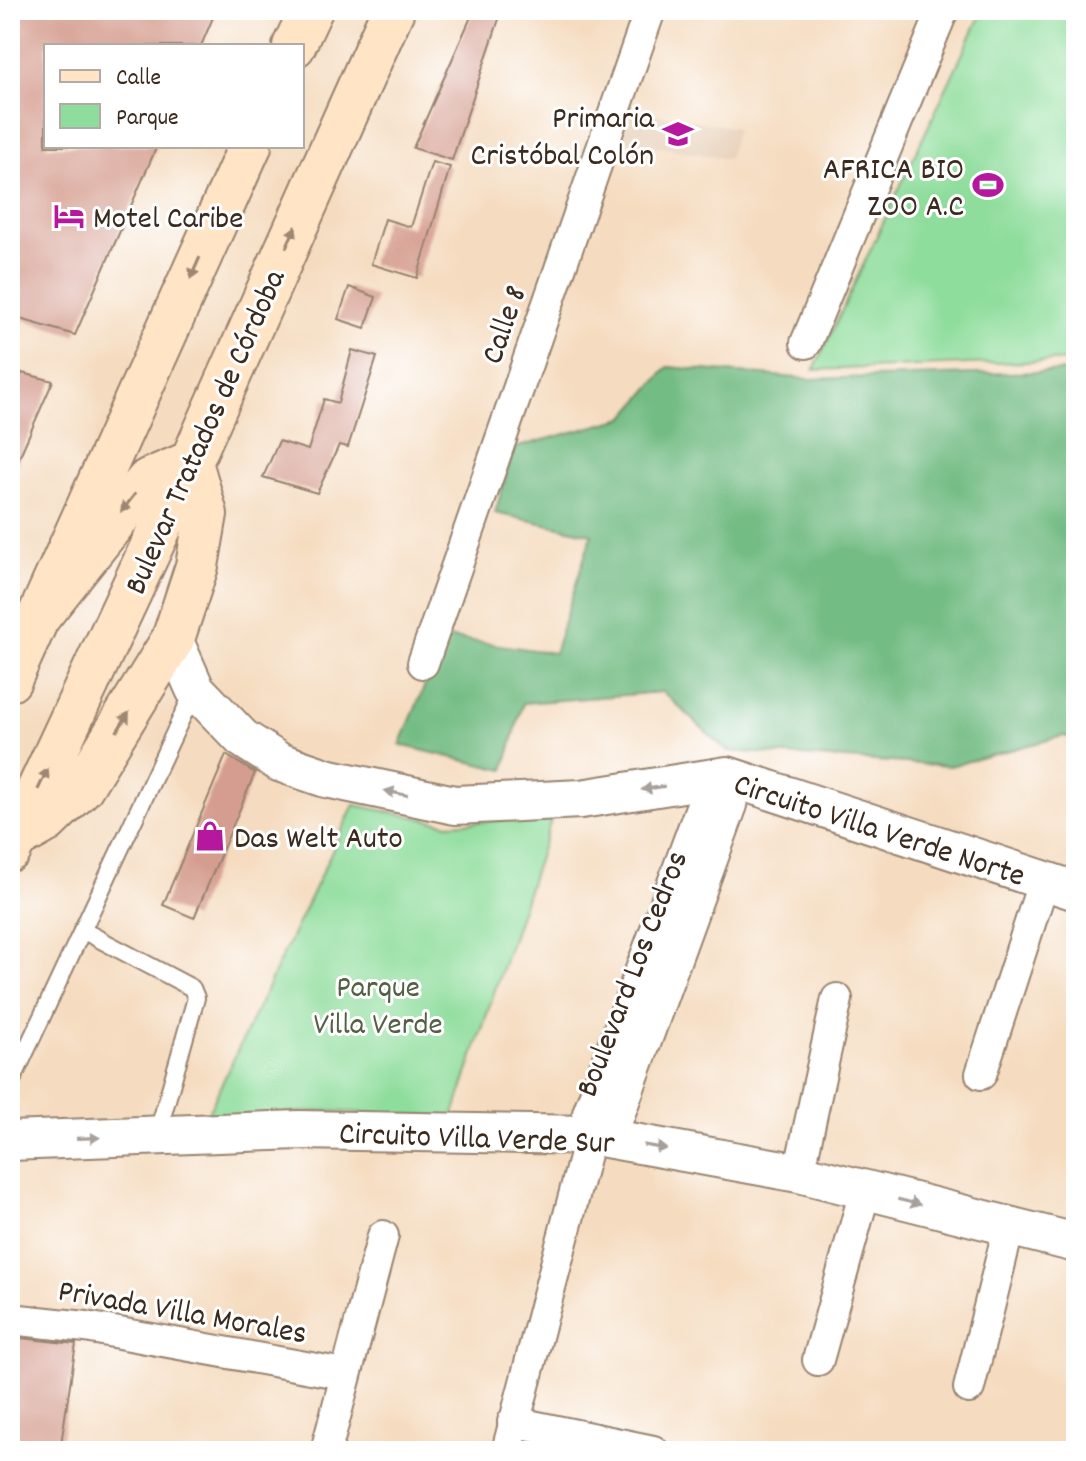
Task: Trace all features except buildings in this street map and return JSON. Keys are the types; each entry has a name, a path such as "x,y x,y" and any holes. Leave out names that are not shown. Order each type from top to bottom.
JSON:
{"main road":[{"path":"295,44 311,10"},
{"name":"Bulevar Tratados de Córdoba","path":"13,844 191,462 393,10"},
{"path":"10,680 249,148"},
{"path":"13,844 47,821 82,787 173,639 197,566 206,514 191,462 148,480 38,618"}],"street":[{"name":"Calle 8","path":"423,663 650,10"},
{"path":"806,343 943,10"},
{"name":"Circuito Villa Verde Norte","path":"173,639 195,689 242,738 279,762 326,778 455,805 581,799 727,776 1060,886"},
{"name":"Boulevard Los Cedros","path":"507,1451 590,1135 588,1113 704,799 727,776"},
{"path":"981,1074 1060,886"},
{"path":"799,1173 837,999"},
{"name":"Circuito Villa Verde Sur","path":"10,1141 299,1130 590,1135 799,1173 1076,1243"},
{"path":"818,1360 865,1191"},
{"path":"969,1388 1009,1227"},
{"name":"Privada Villa Morales","path":"326,1451 383,1236"},
{"name":"Privada Villa Morales","path":"10,1319 86,1327 344,1374"},
{"path":"513,1422 653,1451"}],"lane":[{"path":"10,1085 195,689"},
{"path":"82,930 192,988 196,998 157,1135"}],"shaded area":[{"name":"Primaria Cristóbal Colón","path":"627,109 737,128 728,159 619,140"}],"green space":[{"name":"AFRICA BIO ZOO A.C","path":"983,10 1076,10 1076,360 814,370"},
{"path":"668,367 809,379 1076,371 1076,738 1063,736 950,766 727,751 663,692 523,703 504,770 400,745 445,637 554,653 592,534 495,513 514,448 624,418"},
{"name":"Parque Villa Verde","path":"354,805 449,824 552,817 453,1117 324,1111 206,1117"}],"place":[{"name":"Primaria Cristóbal Colón","path":"678,134"},
{"name":"AFRICA BIO ZOO A.C","path":"988,185"},
{"name":"Motel Caribe","path":"69,216"},
{"name":"Das Welt Auto","path":"210,836"}]}
